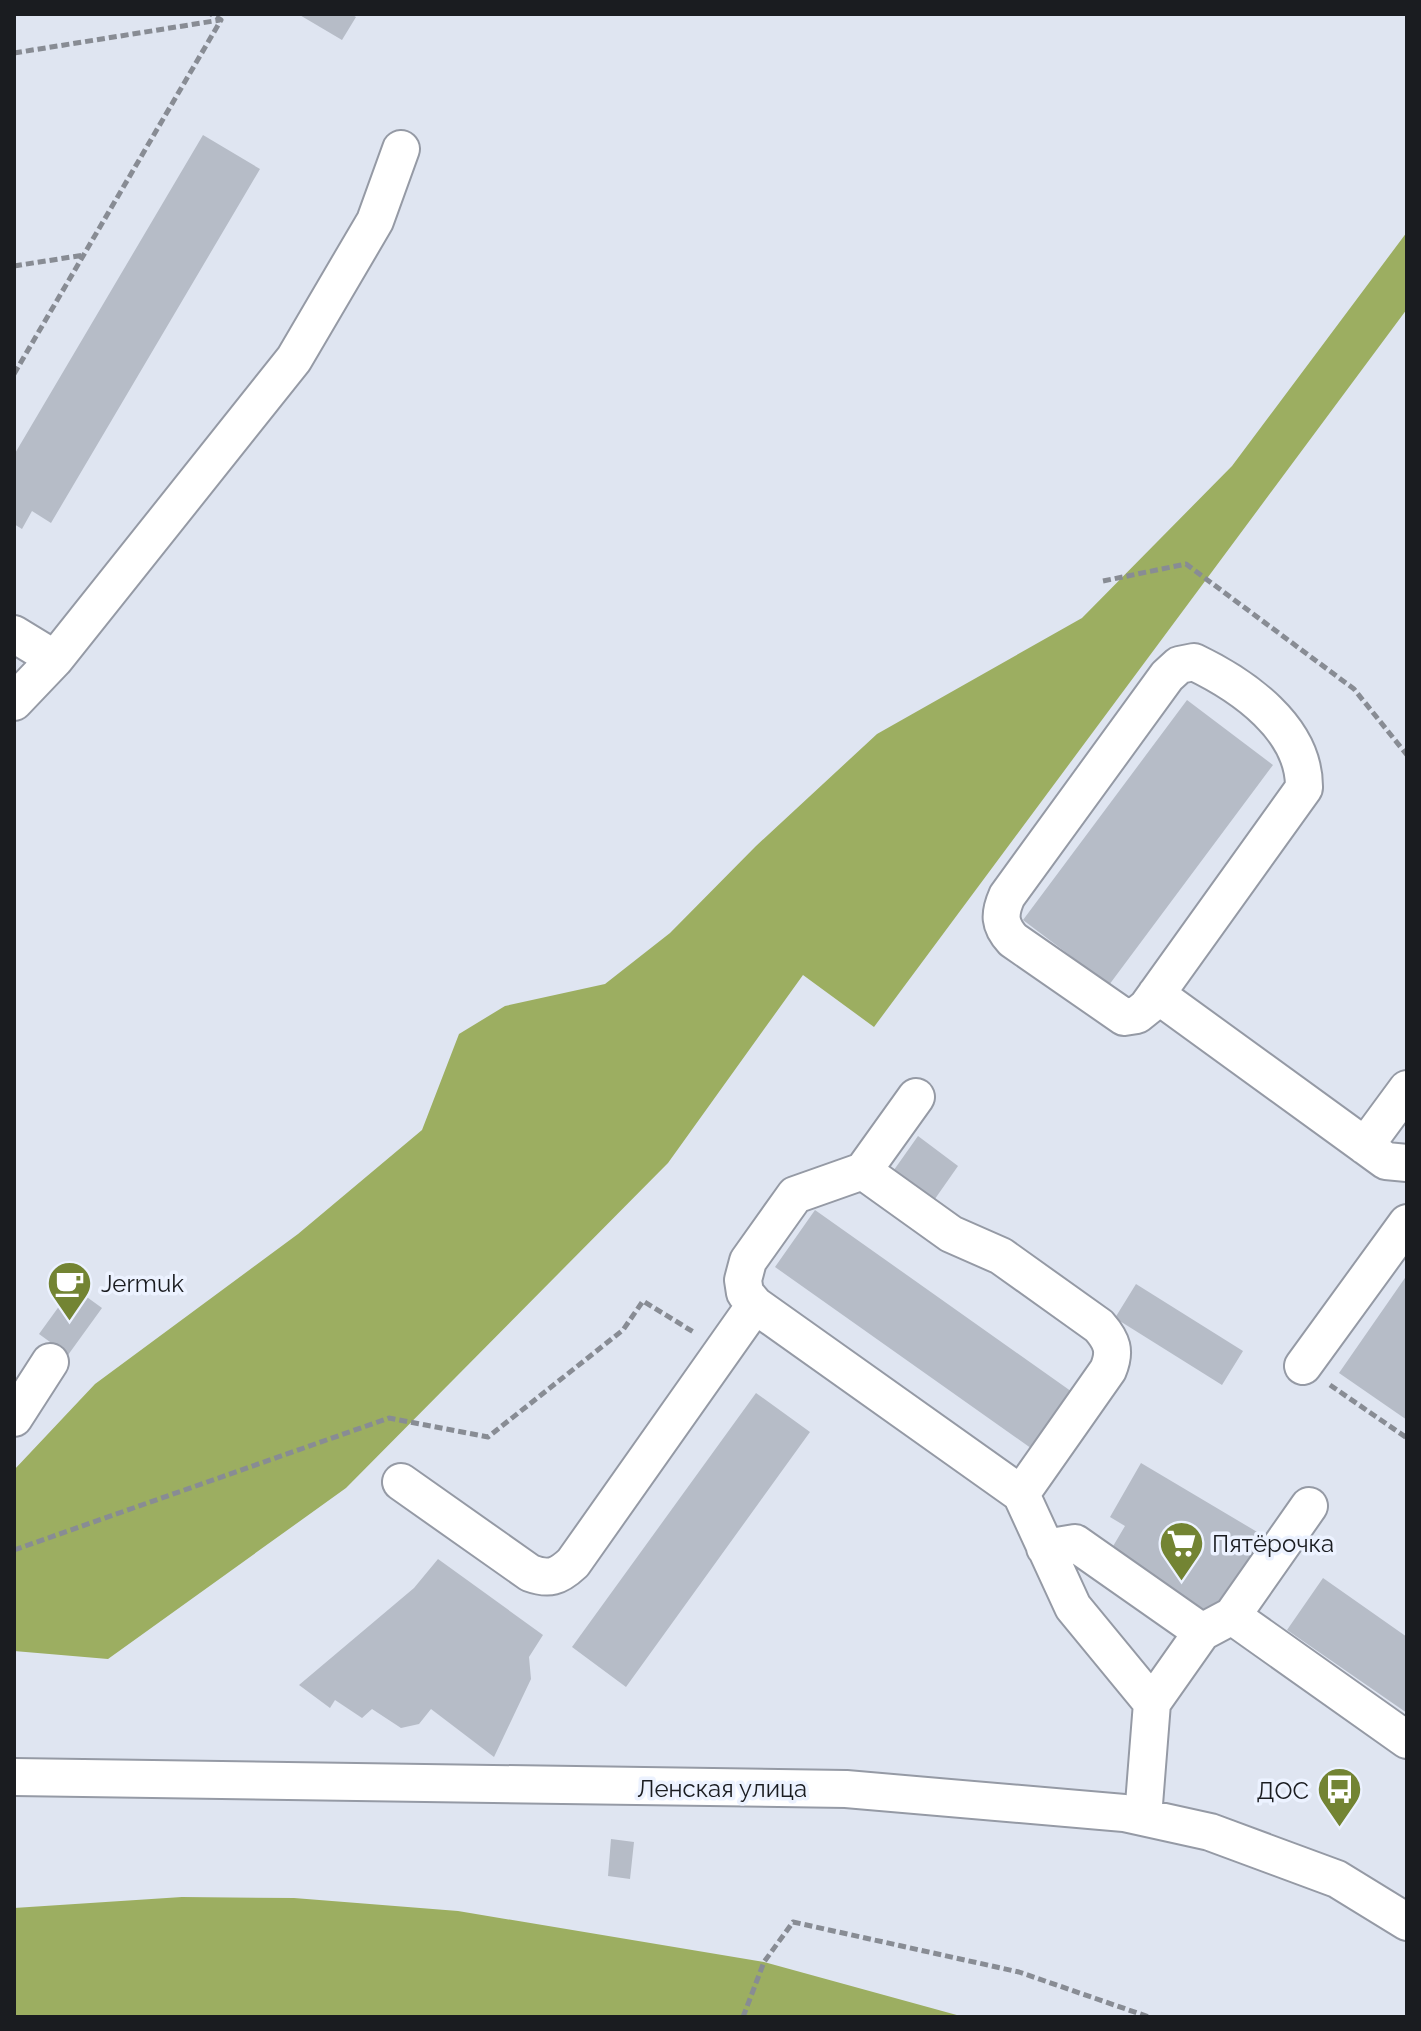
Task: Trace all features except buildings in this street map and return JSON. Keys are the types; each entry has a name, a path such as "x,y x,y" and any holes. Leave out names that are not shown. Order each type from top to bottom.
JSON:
{"street":[{"path":"14,702 55,659 294,359 375,221 401,149"},
{"path":"14,634 55,659"},
{"path":"1194,662 1212,671 1280,722 1304,772 1304,788 1156,994 1137,1015 1124,1017 1111,1011 1013,940 1004,930 1000,913 1007,896 1167,676 1179,665 1194,662"},
{"path":"1156,994 1386,1161 1407,1163"},
{"path":"1365,1146 1407,1089"},
{"path":"916,1097 863,1171 795,1195 748,1261 743,1280 745,1293 755,1305 1021,1494 1073,1607 1152,1703"},
{"path":"863,1171 951,1234 1001,1256 1099,1326 1111,1341 1113,1357 1108,1370 1021,1494"},
{"path":"1303,1366 1407,1223"},
{"path":"401,1482 530,1573 545,1579 560,1575 573,1563 755,1305"},
{"path":"14,1418 50,1362"},
{"path":"1143,1817 1152,1703 1309,1506"},
{"path":"1045,1548 1075,1543 1217,1624 1407,1740"},
{"name":"Ленская улица","path":"14,1777 846,1789 983,1798 1143,1817 1210,1832 1337,1879 1407,1922"}],"path":[{"path":"211,14 221,20"},
{"path":"14,53 221,20"},
{"path":"14,374 221,20"},
{"path":"14,266 84,255"},
{"path":"1103,581 1186,564 1354,689 1407,755"},
{"path":"14,1550 389,1418 488,1437 623,1330 643,1301 723,1351"},
{"path":"1303,1366 1407,1438"},
{"path":"743,2017 764,1962 793,1922 1019,1972 1149,2017"}],"green space":[{"path":"1407,232 1407,309 874,1027 803,975 668,1163 346,1488 108,1659 14,1651 14,1470 95,1384 298,1234 422,1130 459,1034 505,1006 605,984 670,933 756,846 877,734 1082,618 1232,466"},
{"path":"182,1897 294,1898 458,1911 764,1962 964,2017 14,2017 14,1908"}],"place":[{"name":"Jermuk","path":"70,1322"},
{"name":"Пятёрочка","path":"1181,1582"},
{"name":"ДОС","path":"1340,1829"}]}
